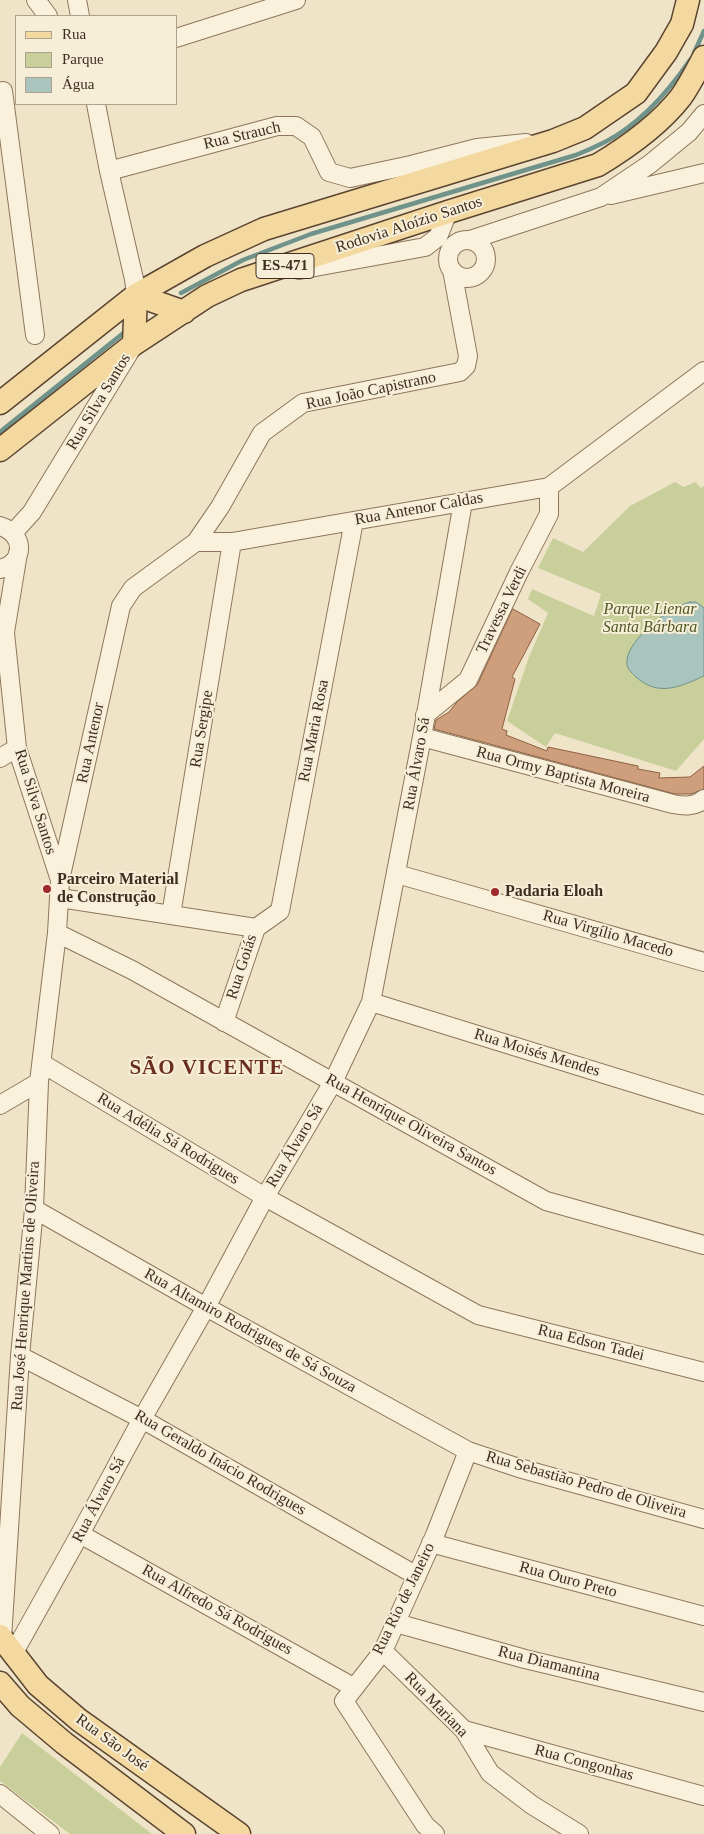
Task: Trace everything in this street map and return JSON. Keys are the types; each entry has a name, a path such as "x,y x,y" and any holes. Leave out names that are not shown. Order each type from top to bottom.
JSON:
{"main road":[{"name":"Rodovia Aloízio Santos","path":"0,450 134,344 207,296 441,194 585,128 636,93 666,52 682,24 688,0"},
{"name":"Rodovia Aloízio Santos","path":"0,403 136,295 205,256 264,229 598,165 620,152 645,133 680,97 704,57"},
{"path":"134,344 136,295 184,312"},
{"name":"Rua São José","path":"5,1643 38,1685 79,1720 238,1834"},
{"name":"Rua São José","path":"0,1683 20,1706 184,1834"}],"street":[{"path":"36,0 47,15"},
{"path":"77,0 80,15"},
{"path":"178,37 296,0"},
{"path":"6,90 35,335"},
{"path":"96,105 136,295"},
{"path":"601,197 650,164 689,132 704,114"},
{"name":"Rua Strauch","path":"109,170 277,126 296,126 312,136 329,172 350,178 491,145 554,141"},
{"path":"412,165 420,166 441,194 467,240 482,246 486,258"},
{"path":"450,268 449,252 458,242 500,231 601,197 704,173"},
{"path":"241,280 425,247 438,237 441,194"},
{"path":"425,247 457,275 471,278 482,271 486,258 500,231"},
{"name":"Rua João Capistrano","path":"196,542 220,507 262,433 303,403 460,372 466,366 468,356 460,309 450,268"},
{"name":"Rua João Capistrano","path":"460,309 471,278"},
{"name":"Rua Silva Santos","path":"3,528 32,512 134,344"},
{"name":"Rua Antenor Caldas","path":"196,542 232,542 549,487 704,371"},
{"name":"Travessa Verdi","path":"426,715 468,680 519,572 550,514 549,487"},
{"name":"Rua Álvaro Sá","path":"5,1643 80,1534 265,1197 334,1082 371,1002 397,874 463,502"},
{"name":"Rua Maria Rosa","path":"256,928 280,912 354,521"},
{"path":"0,569 12,564 18,553 17,539 3,528"},
{"name":"Rua Antenor","path":"60,880 121,606 133,588 196,542"},
{"name":"Rua Sergipe","path":"171,915 232,542"},
{"name":"Rua Silva Santos","path":"18,553 2,629 17,748 60,880"},
{"name":"Rua Ormy Baptista Moreira","path":"422,737 673,804 692,805 700,803 704,799"},
{"path":"0,758 17,748"},
{"name":"Rua Virgílio Macedo","path":"397,874 704,962"},
{"path":"57,933 60,880"},
{"name":"Rua Goiás","path":"60,898 256,928 224,1022"},
{"name":"Rua Henrique Oliveira Santos","path":"57,933 132,970 546,1201 704,1245"},
{"name":"Rua José Henrique Martins de Oliveira","path":"5,1643 20,1356 34,1209 39,1082 43,1064 57,933"},
{"name":"Rua Moisés Mendes","path":"371,1002 704,1105"},
{"name":"Rua Adélia Sá Rodrigues","path":"43,1064 265,1197 478,1315"},
{"path":"0,1105 39,1082"},
{"name":"Rua Altamiro Rodrigues de Sá Souza","path":"34,1209 206,1307 468,1451"},
{"name":"Rua Edson Tadei","path":"478,1315 704,1372"},
{"name":"Rua Geraldo Inácio Rodrigues","path":"20,1356 142,1419 417,1576"},
{"name":"Rua Sebastião Pedro de Oliveira","path":"468,1451 519,1468 704,1520"},
{"name":"Rua Rio de Janeiro","path":"435,1834 424,1825 344,1701 353,1687 383,1651 417,1576 468,1451"},
{"name":"Rua Alfredo Sá Rodrigues","path":"80,1534 353,1687"},
{"name":"Rua Ouro Preto","path":"431,1543 704,1616"},
{"name":"Rua Diamantina","path":"396,1623 525,1658 704,1702"},
{"name":"Rua Mariana","path":"383,1651 464,1730 490,1773 532,1805 580,1834"},
{"name":"Rua Congonhas","path":"464,1730 704,1796"},
{"path":"0,1794 50,1834"}],"green space":[{"name":"Parque Lienar Santa Bárbara","path":"675,482 684,487 695,482 701,488 704,486 704,739 676,771 555,733 546,747 507,721 529,657 548,613 528,599 532,589 594,616 601,594 538,568 553,538 583,552 630,506"},
{"path":"22,1733 152,1834 70,1834 0,1781 0,1767"}],"water":[{"path":"690,602 696,602 704,608 704,676 686,684 669,688 653,687 644,683 628,668 627,661 634,643 651,625 672,610"}],"building":[{"path":"513,609 540,624 512,677 515,679 502,729 507,731 506,735 547,751 548,747 638,766 638,769 660,773 659,778 690,777 704,766 704,789 691,794 675,794 434,729 436,720 449,712 457,702 477,685"}],"waterway":[{"path":"694,53 704,31"},
{"path":"181,293 243,260 311,234 576,155 605,142 618,135 641,117 663,95 690,60"},
{"path":"0,432 126,331"}],"place":[{"name":"Parceiro Material de Construção","path":"47,889"},
{"name":"Padaria Eloah","path":"495,892"}],"district":[{"name":"SÃO VICENTE","path":"207,1069"}]}
